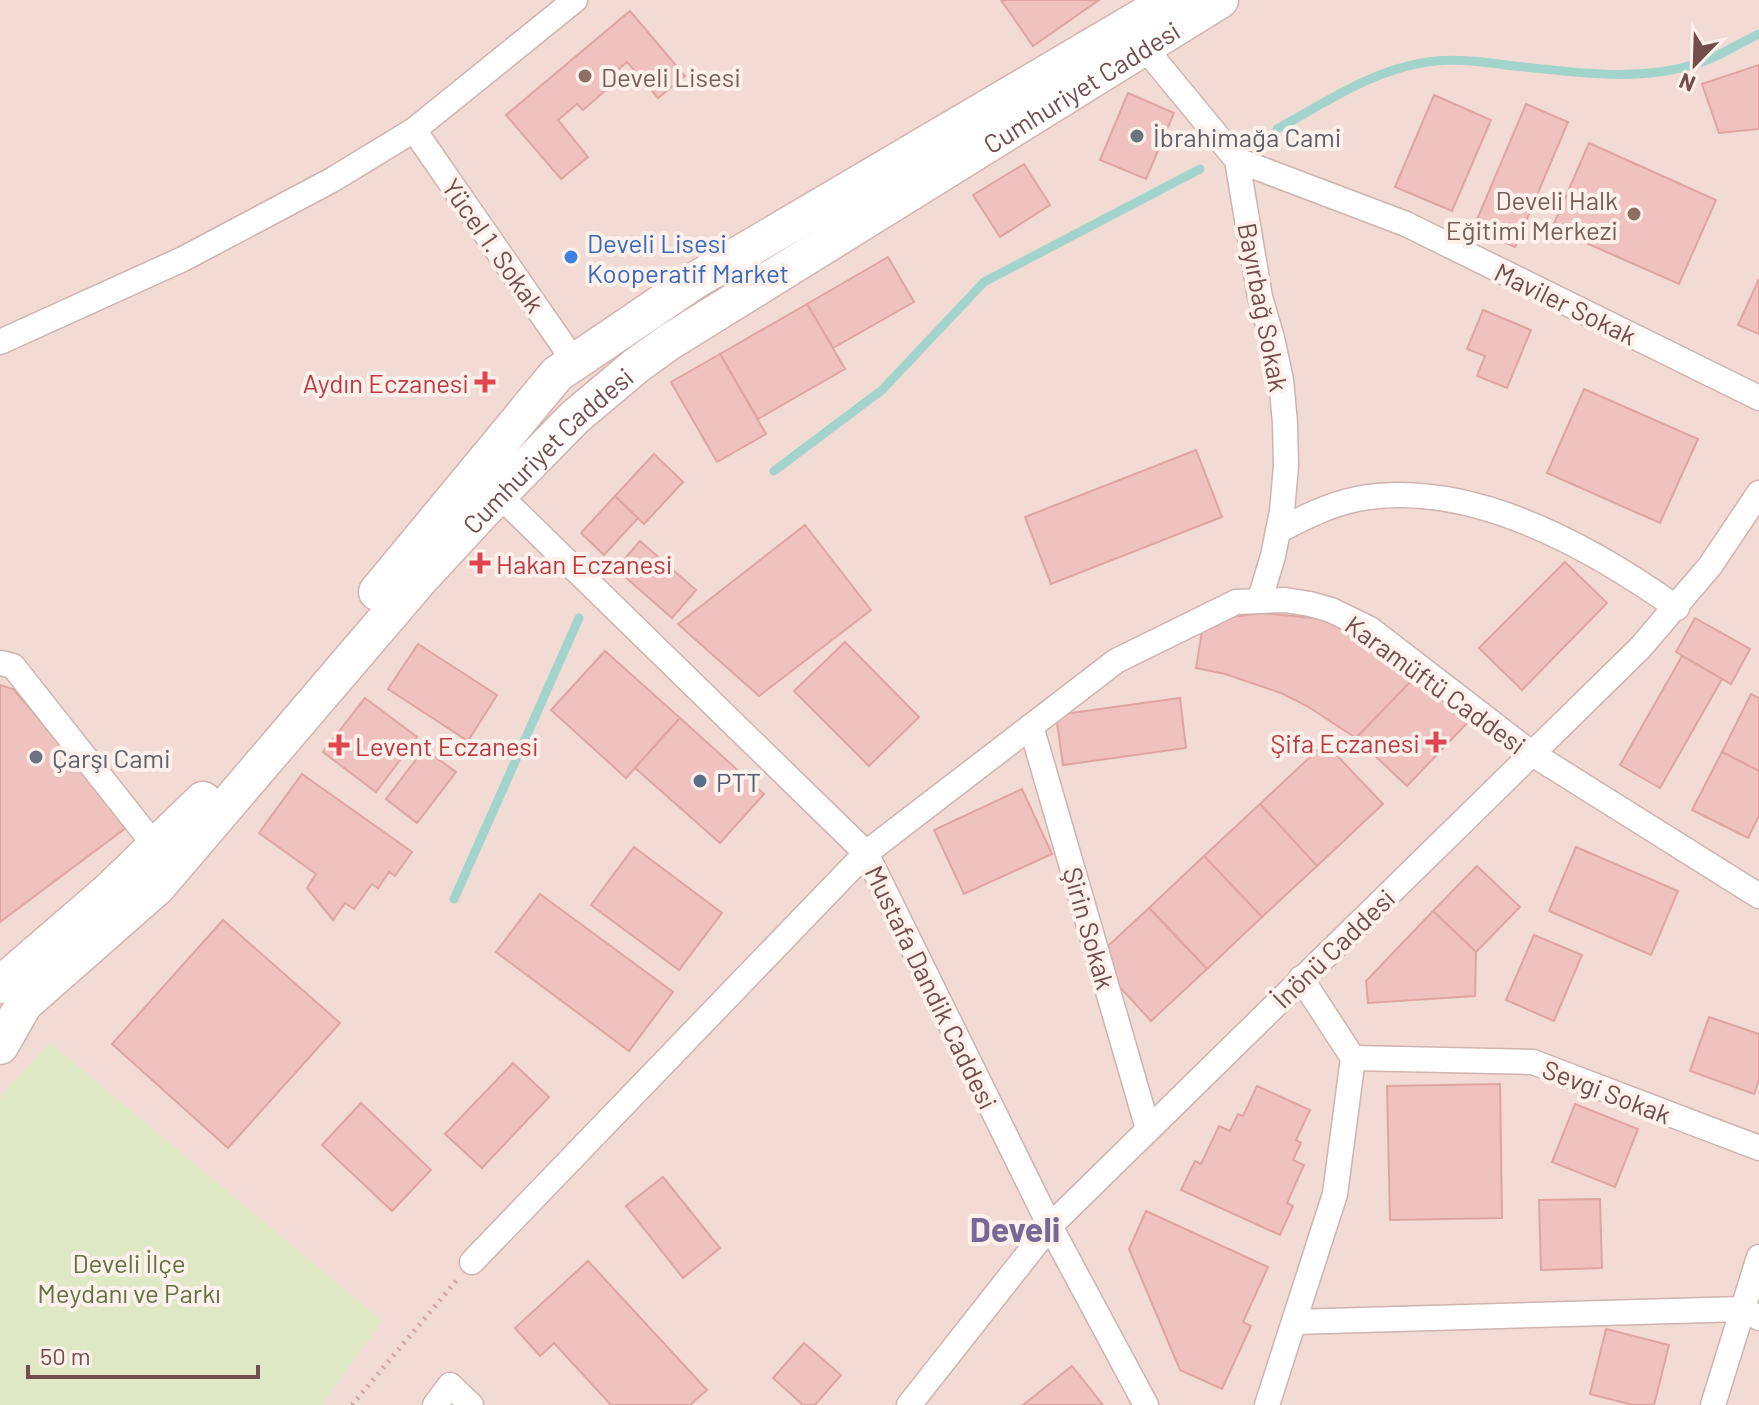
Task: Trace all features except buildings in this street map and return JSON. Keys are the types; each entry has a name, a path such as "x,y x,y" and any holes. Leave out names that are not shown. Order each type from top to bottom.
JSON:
{"main road":[{"name":"Cumhuriyet Caddesi","path":"0,1046 24,1004 157,887 420,579 575,417 669,342 1220,0"},
{"name":"Cumhuriyet Caddesi","path":"0,985 156,847 273,723 557,374 694,281 1156,4"}],"street":[{"path":"0,342 247,227 332,180 414,130 575,0"},
{"name":"Bayırbağ Sokak","path":"1144,47 1237,160 1260,297 1272,338 1282,394 1286,466 1278,531 1260,599"},
{"name":"Yücel 1. Sokak","path":"414,130 574,361"},
{"name":"Maviler Sokak","path":"1237,160 1406,224 1759,398"},
{"name":"İnönü Caddesi","path":"909,1405 1050,1226 1640,648 1710,566 1759,493"},
{"name":"Mustafa Dandik Caddesi","path":"499,495 866,853 1050,1226 1146,1405"},
{"path":"1278,531 1329,507 1357,499 1414,495 1442,498 1487,510 1570,542 1643,584 1677,608"},
{"name":"Karamüftü Caddesi","path":"472,1262 866,853 1116,661 1236,602 1260,599 1310,604 1351,618 1370,629 1531,753 1759,896"},
{"path":"0,663 13,666 156,847"},
{"name":"Şirin Sokak","path":"1031,726 1148,1129"},
{"path":"1267,1405 1335,1194 1353,1058 1301,978"},
{"name":"Sevgi Sokak","path":"1353,1058 1533,1062 1759,1148"},
{"path":"1713,1405 1751,1314 1759,1257"},
{"path":"1294,1322 1751,1314"},
{"path":"435,1405 450,1385 471,1405"}],"path":[{"path":"352,1405 472,1262"}],"shaded area":[{"path":"0,0 1759,0 1759,1405 0,1405"}],"green space":[{"name":"Develi İlçe Meydanı ve Parkı","path":"50,1043 382,1321 322,1405 0,1405 0,1100"}],"waterway":[{"path":"1277,129 1368,80 1427,62 1463,61 1634,74 1677,69 1707,60 1759,34"},
{"path":"774,471 882,390 984,282 1200,169"},
{"path":"454,899 579,618"}],"place":[{"name":"Develi Lisesi","path":"585,76"},
{"name":"İbrahimağa Cami","path":"1137,136"},
{"name":"Develi Halk Eğitimi Merkezi","path":"1634,214"},
{"name":"Develi Lisesi Kooperatif Market","path":"571,257"},
{"name":"Aydın Eczanesi","path":"485,382"},
{"name":"Hakan Eczanesi","path":"480,563"},
{"name":"Şifa Eczanesi","path":"1436,742"},
{"name":"Levent Eczanesi","path":"339,745"},
{"name":"Çarşı Cami","path":"36,757"},
{"name":"PTT","path":"700,781"}],"district":[{"name":"Develi","path":"1015,1228"}]}
